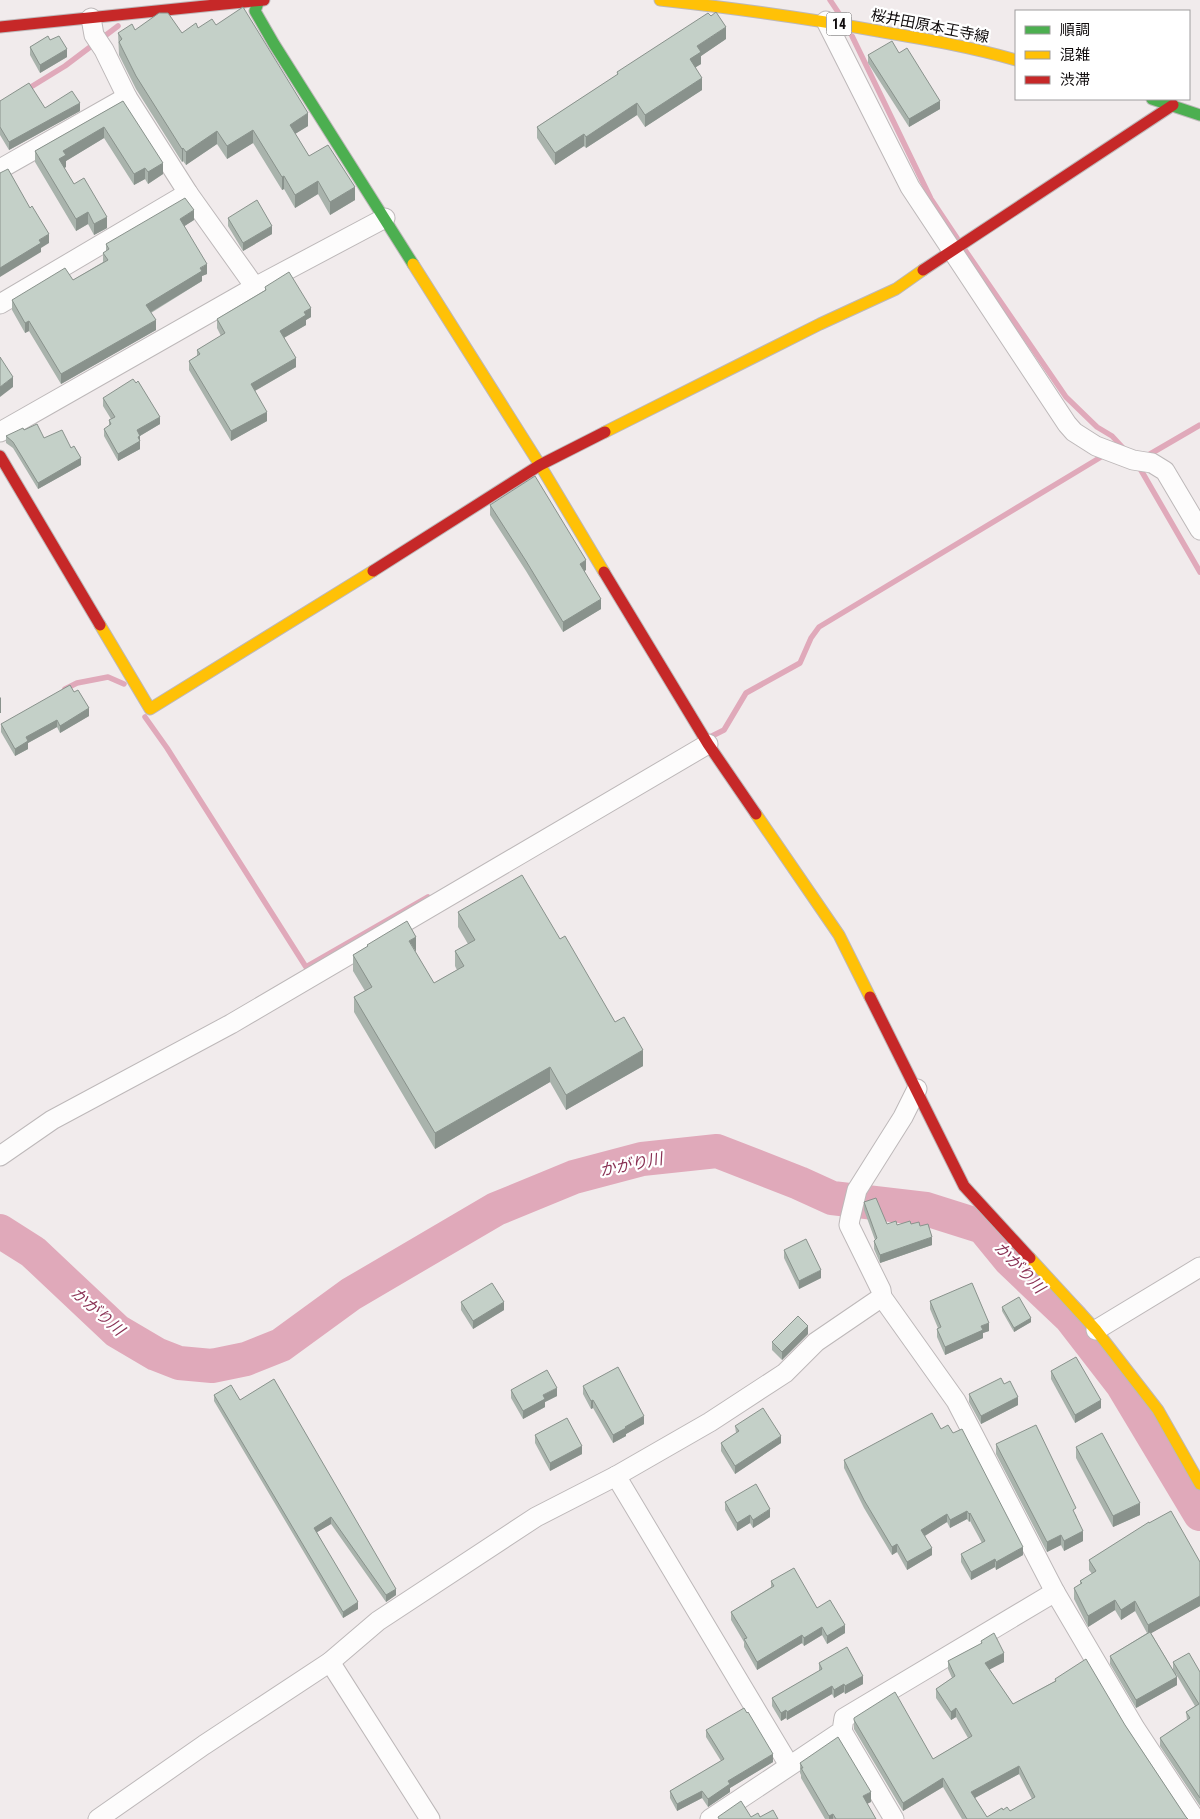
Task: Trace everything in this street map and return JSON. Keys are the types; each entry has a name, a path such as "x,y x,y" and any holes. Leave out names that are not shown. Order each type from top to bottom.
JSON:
{"street":[{"path":"259,0 255,11 274,44 540,465 708,744 839,934 964,1186 1096,1330 1158,1410 1200,1484"},
{"path":"0,27 97,34 264,0"},
{"name":"桜井田原本王寺線","path":"660,0 738,8 826,21 935,41 1015,60"},
{"path":"826,21 910,187 951,251 1074,432 1096,446 1133,460 1152,463 1165,471 1200,530"},
{"path":"97,34 127,97 188,193 255,287"},
{"path":"0,168 127,97"},
{"path":"1156,100 1200,115"},
{"path":"0,456 150,709 422,541 540,465 811,328 896,289 1173,105"},
{"path":"0,304 188,193"},
{"path":"0,432 255,287 384,218"},
{"path":"0,1156 52,1120 231,1024 708,744"},
{"path":"917,1089 903,1117 857,1190 849,1225 882,1297 956,1400 1055,1592 1135,1728 1195,1819"},
{"path":"1096,1330 1200,1267"},
{"path":"98,1819 204,1745 330,1662 378,1622 536,1517 616,1476 710,1422 768,1384 785,1372 816,1342 882,1297"},
{"path":"616,1476 789,1765"},
{"path":"894,1819 842,1731 844,1718 1055,1592"},
{"path":"330,1662 430,1819"},
{"path":"710,1819 842,1731"}],"building":[{"path":"243,7 308,113 290,125 309,156 328,145 355,187 330,202 318,181 295,195 253,130 227,146 217,131 186,152 182,149 136,76 119,42 122,39 118,33 132,24 135,30 159,13 168,13 182,33 196,23 198,28 212,19 216,25"},
{"path":"716,12 726,27 697,46 701,52 690,59 702,78 645,115 637,103 586,137 584,134 555,153 537,127 708,13 711,16"},
{"path":"48,36 50,40 59,36 67,49 40,65 30,47"},
{"path":"892,41 899,53 907,48 940,101 909,119 868,55"},
{"path":"29,83 45,108 72,91 80,103 9,142 0,127 0,101"},
{"path":"123,101 163,163 148,172 145,168 134,174 104,127 63,151 66,155 59,159 74,184 84,178 107,217 94,224 88,212 76,219 35,151"},
{"path":"8,169 30,208 32,206 49,234 39,240 41,243 0,268 0,173"},
{"path":"185,198 194,210 180,219 207,264 200,268 202,271 146,305 156,320 61,374 29,321 25,323 12,300 65,268 73,280 108,260 103,253 109,249 106,244"},
{"path":"257,200 272,226 243,243 228,218"},
{"path":"289,272 311,308 304,312 306,315 280,331 296,358 251,384 267,412 231,431 189,361 200,354 197,350 225,333 217,319 266,290 265,287"},
{"path":"0,357 13,377 0,387"},
{"path":"133,379 136,383 138,381 160,417 137,430 140,441 118,454 104,429 111,424 109,420 115,417 103,398"},
{"path":"37,424 44,438 62,430 71,448 74,446 81,458 38,483 13,442 6,436"},
{"path":"535,476 586,560 580,564 601,599 563,622 490,505"},
{"path":"70,685 74,692 78,690 89,708 60,726 57,720 26,737 28,741 15,749 1,724"},
{"path":"522,875 560,939 565,936 615,1022 624,1017 643,1050 566,1095 550,1067 435,1133 354,997 372,987 353,955 407,921 416,937 409,941 434,983 464,966 455,951 475,940 458,912"},
{"path":"876,1198 887,1224 896,1221 897,1225 910,1221 911,1224 919,1222 920,1226 928,1224 932,1237 880,1255 874,1241 877,1238 864,1202"},
{"path":"806,1239 821,1270 799,1281 784,1250"},
{"path":"492,1283 504,1302 473,1321 461,1302"},
{"path":"972,1283 989,1323 981,1326 983,1330 945,1347 937,1329 941,1327 930,1301"},
{"path":"1019,1297 1031,1318 1014,1328 1002,1307"},
{"path":"798,1316 808,1326 782,1352 772,1342"},
{"path":"1076,1357 1101,1400 1075,1415 1051,1371"},
{"path":"618,1367 644,1416 613,1435 583,1386"},
{"path":"547,1370 557,1388 543,1395 545,1399 523,1411 511,1390"},
{"path":"1001,1378 1004,1384 1010,1381 1018,1397 981,1416 969,1394"},
{"path":"274,1379 396,1589 386,1595 331,1517 314,1528 358,1602 343,1612 214,1395 231,1385 240,1400"},
{"path":"763,1408 781,1436 735,1466 721,1443 739,1431 735,1426"},
{"path":"932,1413 941,1429 948,1425 953,1433 962,1429 1023,1547 996,1562 995,1559 971,1572 961,1554 985,1541 970,1513 967,1511 950,1520 947,1514 921,1530 932,1548 907,1562 897,1544 892,1547 864,1500 844,1460"},
{"path":"567,1418 582,1446 550,1463 535,1435"},
{"path":"1036,1425 1076,1508 1073,1510 1083,1531 1064,1541 1061,1535 1047,1542 996,1444"},
{"path":"1102,1433 1140,1503 1113,1516 1076,1447"},
{"path":"756,1484 770,1509 753,1520 750,1515 737,1523 725,1502"},
{"path":"1171,1511 1200,1562 1200,1596 1148,1625 1135,1601 1121,1610 1115,1600 1088,1616 1074,1588 1082,1583 1080,1581 1096,1571 1089,1560 1149,1522"},
{"path":"794,1568 817,1608 830,1600 845,1625 827,1636 822,1627 804,1638 802,1635 757,1662 744,1639 747,1638 731,1612 774,1586 771,1581"},
{"path":"1150,1632 1177,1677 1136,1700 1110,1656"},
{"path":"994,1633 1004,1653 985,1663 1013,1704 1056,1681 1055,1679 1086,1659 1125,1725 1188,1819 967,1819 943,1778 903,1803 854,1718 895,1692 933,1759 972,1736 956,1708 951,1712 936,1689 955,1676 948,1661 982,1643 981,1641","holes":["1019,1766 1035,1797 1010,1811 1007,1807 1003,1810 1002,1808 987,1817 971,1792"]},
{"path":"847,1647 863,1676 834,1690 832,1686 787,1712 786,1710 781,1713 772,1698 822,1669 819,1663"},
{"path":"1189,1653 1200,1672 1200,1798 1160,1738 1190,1718 1186,1712 1199,1704 1173,1662"},
{"path":"744,1708 773,1754 728,1781 730,1784 708,1799 702,1791 677,1804 670,1791 724,1759 706,1730"},
{"path":"838,1737 871,1792 863,1796 876,1819 836,1819 833,1814 829,1816 801,1768 803,1768 800,1763"},
{"path":"741,1801 751,1817 758,1813 760,1817 773,1810 778,1819 719,1819 718,1817"}],"waterway":[{"path":"830,0 840,15"},
{"path":"26,90 65,66 118,26"},
{"path":"852,36 931,199 957,238"},
{"path":"965,250 1066,397 1097,427 1112,436 1125,450"},
{"path":"1145,457 1200,425"},
{"path":"710,737 724,730 746,693 800,663 811,638 819,627 1106,454"},
{"path":"1138,465 1200,572"},
{"path":"65,689 77,683 108,677 124,684"},
{"path":"145,717 167,748 306,967 428,897"},
{"name":"かがり川","path":"0,1231 33,1252 117,1331 156,1354 179,1363 212,1366 246,1359 281,1345 351,1294 496,1209 574,1177 642,1159 717,1151 832,1198 926,1209 983,1227 1010,1260 1071,1318 1122,1384 1200,1514"}],"traffic: fast":[{"path":"259,0 255,11 274,44 413,264"},
{"path":"1155,100 1200,115"}],"traffic: slow":[{"path":"660,0 851,26 948,44 1015,60"},
{"path":"413,264 540,465 604,572"},
{"path":"605,432 820,324 896,289 923,270"},
{"path":"100,625 150,709 373,571"},
{"path":"756,814 839,935 870,997"},
{"path":"1030,1258 1096,1330 1158,1410 1200,1484"}],"traffic: jam":[{"path":"0,27 264,0"},
{"path":"923,270 1173,105"},
{"path":"373,571 540,465 605,432"},
{"path":"0,456 100,625"},
{"path":"604,572 708,744 756,814"},
{"path":"870,997 964,1186 1030,1258"}]}
